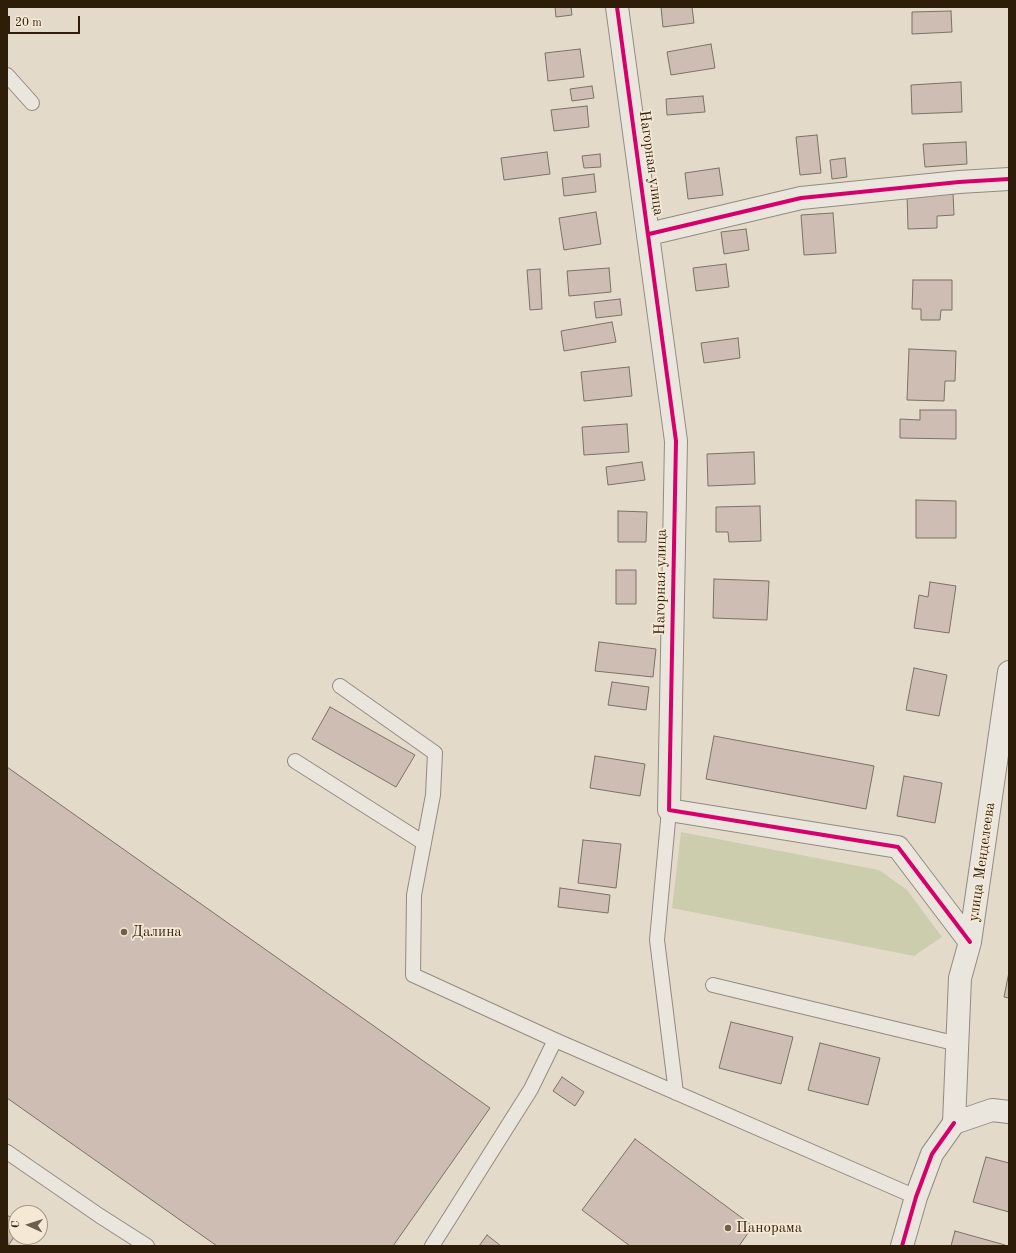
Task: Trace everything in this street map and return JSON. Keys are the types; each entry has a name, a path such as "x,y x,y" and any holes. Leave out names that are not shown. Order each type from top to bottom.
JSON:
{"street":[{"name":"Нагорная улица","path":"617,7 676,441 669,810"},
{"path":"649,234 801,198 959,182 1009,179"},
{"name":"улица Менделеева","path":"954,1123 960,978 970,942 1009,672"},
{"path":"669,810 898,847 970,942"},
{"path":"902,1246 916,1197 932,1154 954,1123 992,1110 1009,1112"}],"lane":[{"path":"7,75 32,103"},
{"path":"340,686 435,753 433,795 414,895 413,975 555,1040 916,1197"},
{"path":"295,761 424,843"},
{"path":"669,810 657,940 676,1092"},
{"path":"713,986 958,1044"},
{"path":"432,1246 530,1089 555,1040"},
{"path":"7,1152 100,1216 147,1246"}],"green space":[{"path":"681,832 879,870 907,890 942,937 914,956 672,908"}],"building":[{"path":"555,7 571,7 572,15 556,17"},
{"path":"661,7 692,7 694,23 663,27"},
{"path":"951,11 952,32 912,34 912,12"},
{"path":"711,44 715,68 671,75 667,52"},
{"path":"580,49 584,77 548,81 545,53"},
{"path":"961,82 962,112 912,114 911,85"},
{"path":"592,86 594,98 572,101 570,89"},
{"path":"703,96 705,112 667,115 666,99"},
{"path":"587,106 589,127 554,131 551,110"},
{"path":"817,135 821,173 800,175 796,137"},
{"path":"966,142 967,164 925,167 923,144"},
{"path":"547,152 550,174 504,180 501,158"},
{"path":"600,154 601,167 584,168 582,156"},
{"path":"845,158 847,177 832,179 830,160"},
{"path":"719,168 723,195 688,199 685,173"},
{"path":"594,174 596,192 564,196 562,178"},
{"path":"953,192 954,215 937,216 937,228 908,229 907,193"},
{"path":"596,212 601,244 564,250 559,218"},
{"path":"833,213 836,253 804,255 801,215"},
{"path":"746,229 749,250 724,254 721,232"},
{"path":"726,264 729,287 696,291 693,268"},
{"path":"609,268 611,292 569,296 567,271"},
{"path":"540,269 542,309 530,310 527,270"},
{"path":"913,280 952,280 952,310 941,310 940,320 921,320 921,309 912,309"},
{"path":"620,299 622,315 596,318 594,302"},
{"path":"612,322 616,342 564,351 561,331"},
{"path":"738,338 740,358 704,363 701,343"},
{"path":"909,349 956,351 955,381 945,381 944,401 907,400"},
{"path":"629,367 632,396 584,401 581,372"},
{"path":"920,410 956,410 956,439 900,438 900,419 920,420"},
{"path":"627,424 629,452 584,455 582,427"},
{"path":"754,452 755,484 708,486 707,454"},
{"path":"642,462 645,480 608,485 606,467"},
{"path":"916,500 956,501 956,538 916,538"},
{"path":"760,506 761,541 729,542 728,532 716,532 716,507"},
{"path":"618,511 647,512 646,542 618,542"},
{"path":"616,570 636,570 636,604 616,604"},
{"path":"714,579 769,581 767,620 713,618"},
{"path":"930,582 956,586 949,633 914,628 919,595 928,597"},
{"path":"599,642 656,649 653,677 595,671"},
{"path":"914,668 947,675 939,716 906,710"},
{"path":"612,682 649,687 646,710 608,705"},
{"path":"330,707 415,755 396,787 312,739"},
{"path":"714,736 874,766 866,809 706,779"},
{"path":"595,756 645,764 640,796 590,788"},
{"name":"Далина","path":"7,767 490,1108 393,1246 217,1246 7,1098"},
{"path":"904,776 942,783 935,823 897,816"},
{"path":"583,840 621,844 616,888 578,883"},
{"path":"560,888 610,895 608,913 558,907"},
{"path":"1009,972 1009,998 1004,997"},
{"path":"731,1022 793,1037 781,1084 719,1068"},
{"path":"820,1043 880,1058 868,1105 808,1090"},
{"path":"562,1077 584,1092 575,1106 553,1091"},
{"path":"635,1139 753,1226 739,1246 630,1246 582,1210"},
{"path":"986,1157 1009,1163 1009,1212 973,1202"},
{"path":"7,1215 8,1216 8,1246"},
{"path":"955,1231 1005,1245 1005,1246 951,1246"},
{"path":"487,1235 501,1246 479,1246"}],"cycle path":[{"path":"617,7 676,441 669,810 898,847 970,942"},
{"path":"649,234 801,198 959,182 1009,179"},
{"path":"902,1246 916,1197 932,1154 954,1123"}],"place":[{"name":"Далина","path":"124,932"},
{"name":"Панорама","path":"728,1228"}]}
